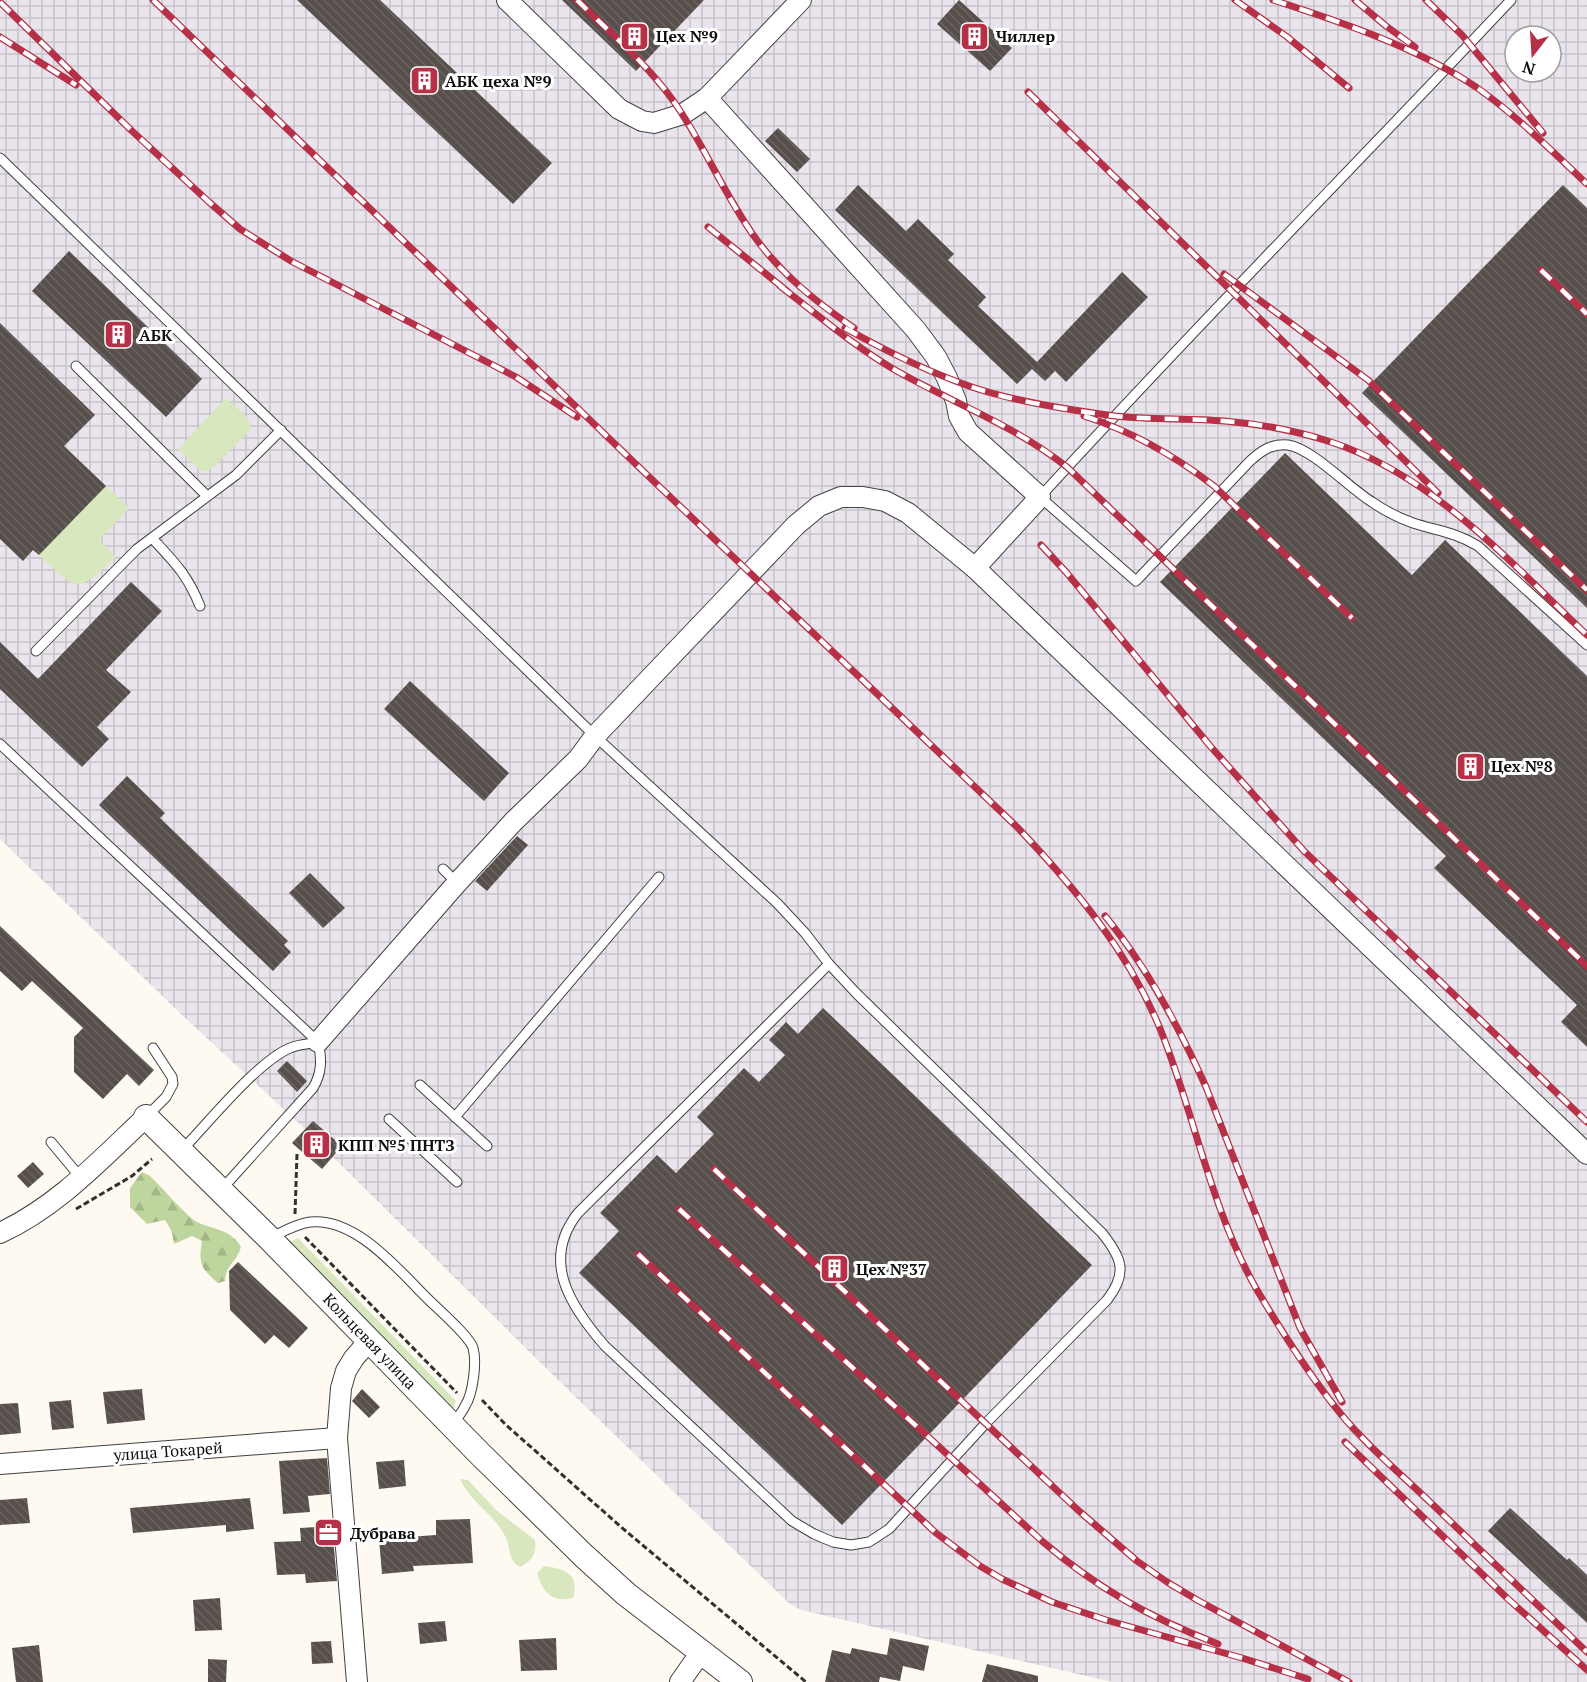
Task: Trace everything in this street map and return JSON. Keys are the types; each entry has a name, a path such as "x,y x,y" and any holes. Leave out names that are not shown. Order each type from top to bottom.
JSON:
{"street":[{"path":"507,0 620,109 631,116 654,123 683,114 707,98 801,0"},
{"path":"707,98 916,330 936,357 947,378 959,416 968,432 1040,497 975,568"},
{"path":"318,1042 514,821 578,759 595,736 796,525 819,506 841,497 863,497 885,501 908,513 975,568 1587,1154"},
{"path":"0,1233 44,1209 146,1117"},
{"name":"Кольцевая улица","path":"146,1117 584,1556 626,1594 740,1682"},
{"path":"357,1682 337,1438 341,1388 346,1371 369,1341"},
{"name":"улица Токарей","path":"0,1464 337,1438"},
{"path":"680,1682 701,1652"}],"lane":[{"path":"1511,0 1114,416 1040,497 1136,581 1261,451 1273,446 1287,445 1300,449 1314,458 1351,488 1392,514 1414,523 1461,535 1478,546 1587,645"},
{"path":"0,158 595,736 777,903 805,933 829,964 1113,1246 1119,1258 1121,1272 1118,1286 1107,1300 986,1423 889,1529 868,1542 851,1545 833,1542 792,1521 605,1346 591,1330 571,1299 565,1286 561,1264 566,1233 579,1213 829,964"},
{"path":"76,366 207,496"},
{"path":"36,651 118,566 152,537 236,475 281,430"},
{"path":"152,537 190,582 200,606"},
{"path":"0,744 318,1042 321,1066 319,1078 313,1088 221,1190"},
{"path":"443,869 457,883"},
{"path":"454,1117 658,877"},
{"path":"182,1151 258,1071 292,1047 318,1042"},
{"path":"146,1117 166,1096 173,1084 172,1077 153,1048"},
{"path":"420,1085 487,1146"},
{"path":"389,1119 457,1182"},
{"path":"51,1142 81,1178"},
{"path":"269,1238 294,1226 312,1222 350,1230 369,1243 435,1306 473,1346 475,1373 467,1404 452,1425"}],"path":[{"path":"297,1154 294,1226 458,1394 477,1395 505,1424 621,1527 806,1682"}],"shaded area":[{"path":"0,0 1587,0 1587,1682 1112,1682 801,1610 790,1604 556,1378 333,1157 322,1169 292,1143 305,1129 183,1016 0,839"}],"green space":[{"path":"226,398 245,416 251,429 214,467 201,471 178,449"},
{"path":"106,486 129,508 99,540 116,557 84,583 70,582 39,555"},
{"path":"142,1172 150,1176 197,1222 227,1233 237,1241 241,1247 227,1271 225,1281 218,1283 204,1269 200,1255 202,1241 192,1236 174,1244 172,1232 165,1220 147,1224 130,1207 130,1188"},
{"path":"298,1238 456,1401 453,1409 290,1242"},
{"path":"460,1479 468,1480 496,1510 535,1540 534,1553 528,1562 520,1567 513,1561 502,1530 470,1495"},
{"path":"544,1566 569,1574 574,1583 573,1598 559,1599 545,1591 537,1573"}],"building":[{"name":"АБК цеха №9","path":"297,0 380,0 552,163 513,204"},
{"name":"Цех №9","path":"562,0 704,0 636,71"},
{"name":"Чиллер","path":"959,0 1012,48 990,71 937,24"},
{"path":"778,128 810,159 797,172 765,141"},
{"path":"858,185 906,231 918,219 954,254 948,260 986,297 978,306 1037,362 1122,272 1148,297 1066,382 1055,371 1045,381 1032,369 1017,384 835,210"},
{"path":"1563,185 1587,208 1587,608 1362,393"},
{"name":"АБК","path":"69,251 202,379 166,417 32,291"},
{"path":"0,323 95,415 64,446 106,486 39,555 33,550 23,561 0,539"},
{"name":"Цех №8","path":"1285,453 1412,575 1445,540 1587,676 1587,1047 1561,1022 1577,1005 1434,868 1446,856 1160,582"},
{"path":"131,582 162,611 106,670 131,692 97,727 109,739 82,767 0,689 0,642 38,679"},
{"path":"410,681 509,773 484,801 384,709"},
{"path":"127,776 165,813 160,818 288,941 284,945 291,952 273,971 99,805"},
{"path":"517,836 528,845 487,891 475,881"},
{"path":"310,873 345,908 323,928 289,893"},
{"path":"0,926 154,1070 139,1086 127,1074 103,1099 74,1072 74,1037 83,1028 32,981 22,991 0,971"},
{"name":"Цех №37","path":"823,1008 1092,1265 842,1525 579,1273 619,1231 600,1213 657,1155 676,1173 714,1134 697,1117 744,1068 759,1082 785,1055 769,1040 786,1022 798,1034"},
{"path":"287,1061 307,1081 297,1092 277,1071"},
{"name":"КПП №5 ПНТЗ","path":"313,1121 342,1146 322,1169 292,1143"},
{"path":"33,1162 44,1174 28,1188 17,1176"},
{"path":"238,1262 308,1328 289,1348 274,1335 265,1344 230,1310 229,1271"},
{"path":"142,1389 145,1420 107,1424 103,1392"},
{"path":"362,1389 380,1407 369,1418 352,1401"},
{"path":"71,1400 74,1428 52,1430 49,1402"},
{"path":"18,1403 21,1433 0,1435 0,1404"},
{"path":"327,1458 330,1494 308,1496 310,1512 283,1514 279,1461"},
{"path":"404,1460 406,1486 379,1489 376,1462"},
{"path":"27,1498 30,1523 0,1525 0,1500"},
{"path":"250,1498 254,1529 226,1532 226,1525 133,1533 130,1508"},
{"path":"1510,1508 1567,1560 1569,1558 1587,1575 1587,1623 1488,1531"},
{"path":"470,1519 473,1563 413,1566 414,1571 382,1574 379,1539 436,1535 436,1520"},
{"path":"332,1526 337,1581 306,1583 305,1574 277,1575 274,1542 301,1541 300,1528"},
{"path":"220,1598 222,1630 195,1631 193,1600"},
{"path":"445,1621 447,1641 420,1644 418,1623"},
{"path":"556,1638 557,1670 521,1671 519,1640"},
{"path":"890,1638 929,1646 924,1671 903,1666 900,1681 880,1677 879,1682 825,1682 832,1650 850,1654 852,1648 887,1655"},
{"path":"331,1641 333,1663 312,1664 311,1642"},
{"path":"39,1645 43,1682 16,1682 12,1648"},
{"path":"208,1659 227,1660 226,1682 208,1682"},
{"path":"987,1664 1038,1676 1038,1682 982,1682"}],"railway":[{"path":"153,0 1017,827 1080,898 1117,948 1148,1002 1173,1063 1227,1228 1257,1290 1286,1337 1329,1399 1361,1437 1587,1652"},
{"path":"577,0 639,60 672,99 694,132 732,202 764,250 800,287 854,328"},
{"path":"1235,0 1286,36 1349,88"},
{"path":"1273,0 1378,37 1453,73 1505,109 1587,184"},
{"path":"1355,0 1415,47"},
{"path":"1426,0 1462,35 1543,133"},
{"path":"0,2 132,131 240,229 291,261 516,377 577,417"},
{"path":"0,37 76,85"},
{"path":"1028,92 1438,493"},
{"path":"708,227 787,291"},
{"path":"1541,270 1587,314"},
{"path":"1224,274 1368,380 1587,590"},
{"path":"780,286 880,361 1004,426 1067,467 1587,966"},
{"path":"845,328 937,374 1022,401 1115,416 1210,420 1265,426 1318,438 1368,457 1404,476 1469,524 1587,635"},
{"path":"1084,416 1152,445 1214,486 1352,618"},
{"path":"1041,545 1211,747 1304,851 1587,1122"},
{"path":"1105,916 1135,956 1185,1042 1206,1087 1300,1328 1342,1402"},
{"path":"714,1169 1079,1511 1137,1561 1199,1601 1349,1682"},
{"path":"679,1209 1063,1558 1083,1574 1125,1600 1169,1623 1218,1644"},
{"path":"638,1254 936,1533 980,1566 1052,1602 1308,1679"},
{"path":"1345,1442 1507,1598 1587,1670"}],"place":[{"name":"Цех №9","path":"635,36"},
{"name":"Чиллер","path":"975,36"},
{"name":"АБК цеха №9","path":"424,81"},
{"name":"АБК","path":"118,335"},
{"name":"Цех №8","path":"1470,766"},
{"name":"КПП №5 ПНТЗ","path":"317,1145"},
{"name":"Цех №37","path":"835,1269"},
{"name":"Дубрава","path":"329,1533"}]}
